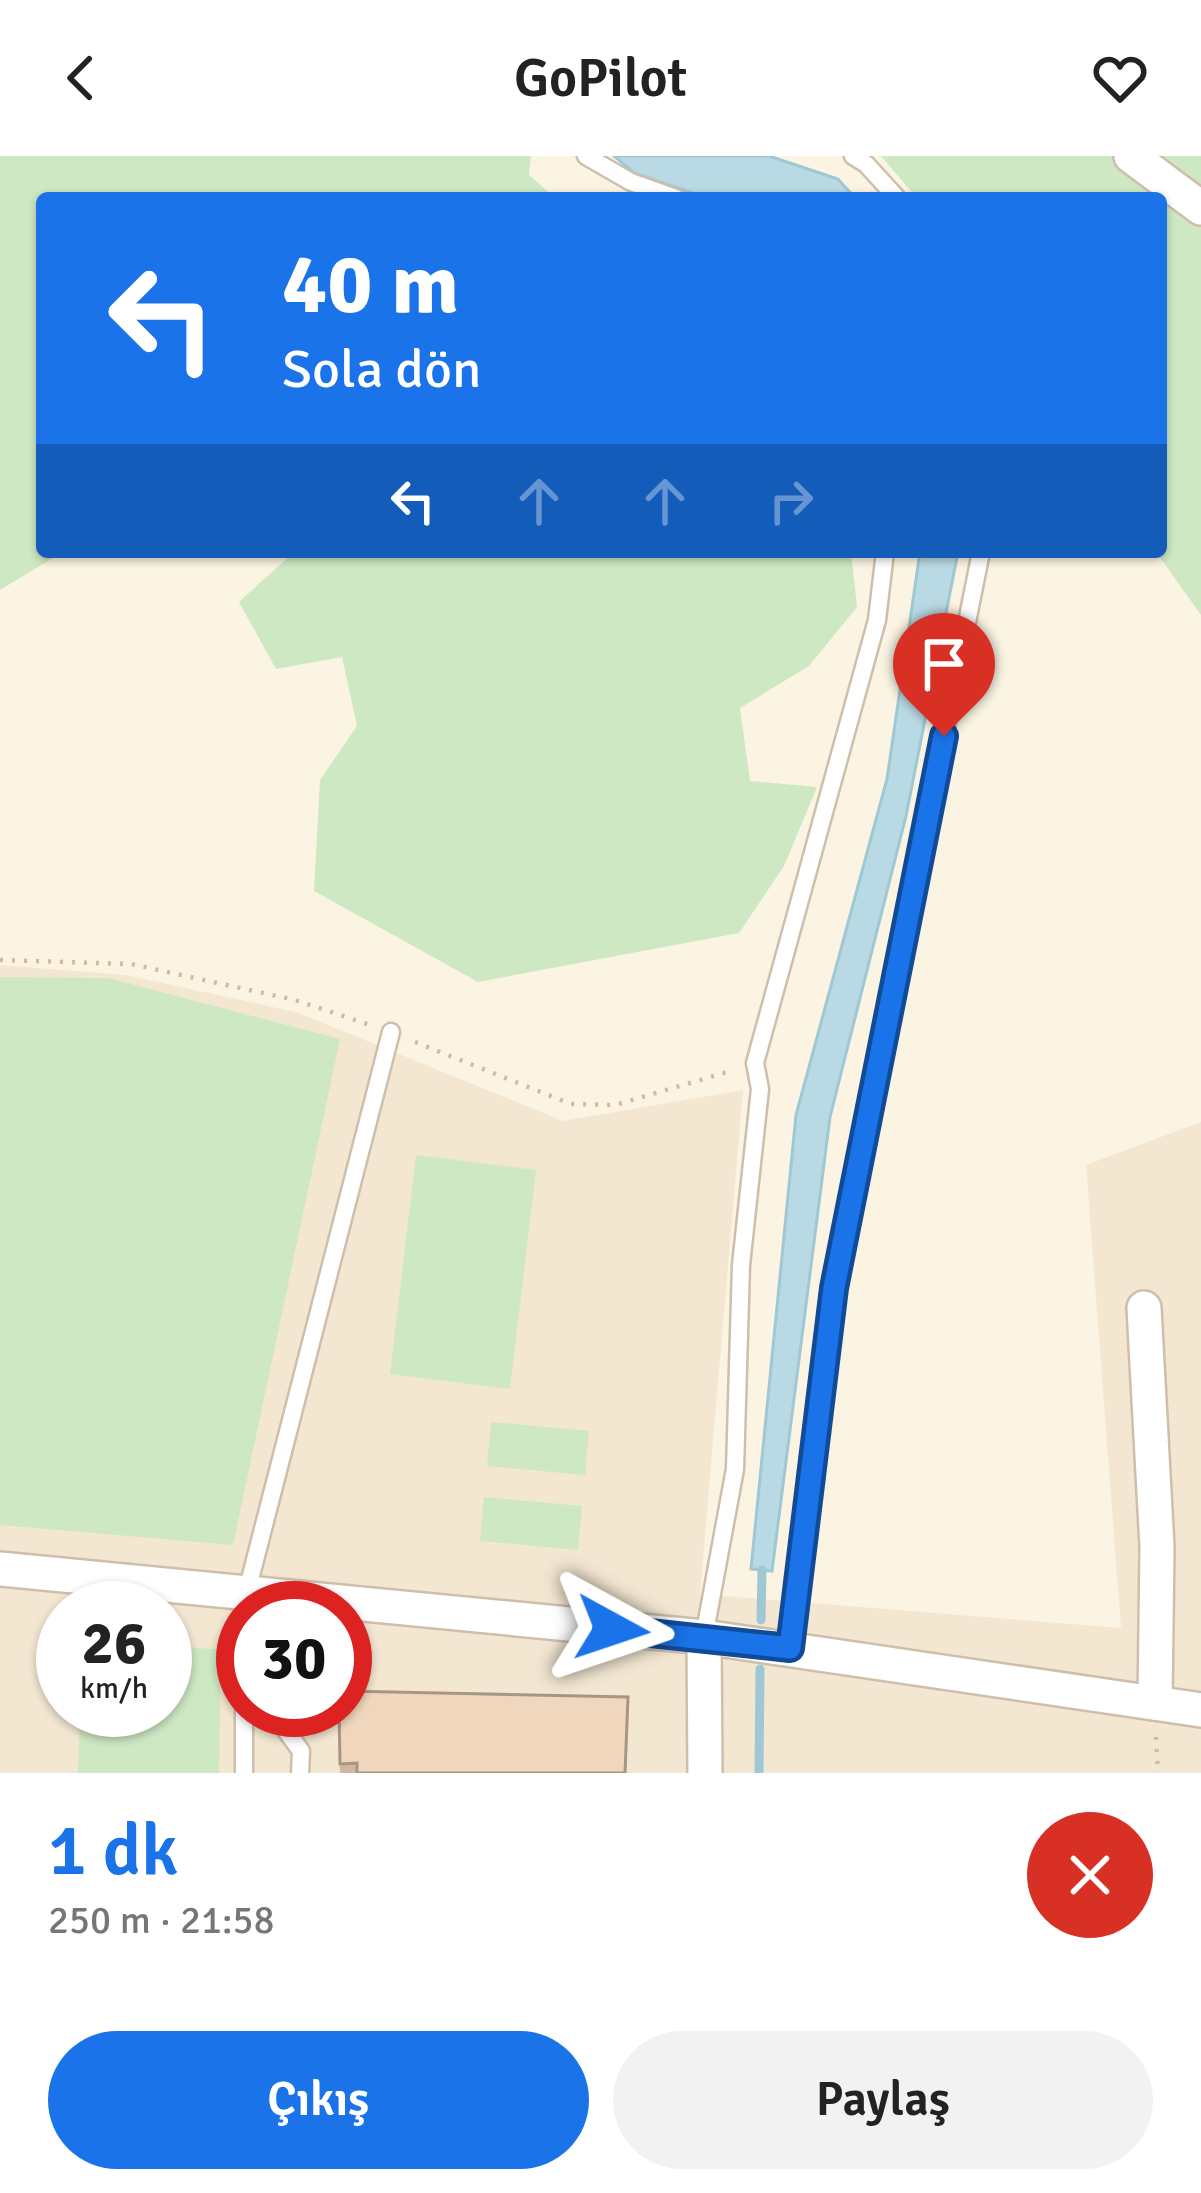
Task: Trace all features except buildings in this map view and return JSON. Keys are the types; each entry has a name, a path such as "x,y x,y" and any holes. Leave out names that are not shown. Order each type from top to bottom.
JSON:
{"street":[{"path":"1131,156 1201,208"},
{"path":"1144,1308 1157,1546 1155,1703"},
{"path":"0,1569 216,1597"},
{"path":"372,1611 704,1637 1201,1709"},
{"path":"704,1637 705,1773"}],"lane":[{"path":"586,156 660,192"},
{"path":"853,156 892,192"},
{"path":"704,1637 735,1469 741,1265 760,1090 755,1064 877,620 884,558"},
{"path":"790,1648 834,1288 980,558"},
{"path":"251,1581 391,1032"},
{"path":"244,1737 244,1773"},
{"path":"291,1737 301,1751 300,1773"}],"path":[{"path":"1155,1703 1158,1773"}],"shaded area":[{"path":"0,965 125,975 296,1012 563,1121 743,1090 700,1594 1121,1628 1086,1165 1201,1122 1201,1773 0,1773"}],"green space":[{"path":"0,156 531,156 529,175 548,192 36,192 36,558 53,558 0,590"},
{"path":"881,156 1201,156 1201,615 1160,558 1167,558 1167,192 912,192"},
{"path":"287,558 852,558 857,607 809,666 740,708 750,781 817,787 784,866 739,933 478,982 314,891 320,780 357,726 342,657 276,669 239,602"},
{"path":"0,977 108,978 340,1039 233,1545 0,1525"},
{"path":"416,1155 536,1170 510,1389 390,1374"},
{"path":"491,1422 589,1431 585,1475 487,1466"},
{"path":"484,1497 582,1506 578,1550 480,1541"},
{"path":"192,1647 216,1650 219,1773 78,1773 79,1737 192,1737"}],"water":[{"path":"614,156 769,156 838,179 850,192 689,192 634,173"},
{"path":"919,558 957,558 906,816 830,1117 772,1571 751,1569 796,1115 887,779"}],"waterway":[{"path":"761,1620 762,1570"},
{"path":"759,1773 760,1669"}],"route":[{"path":"612,1629 790,1648 834,1288 944,736"}]}
